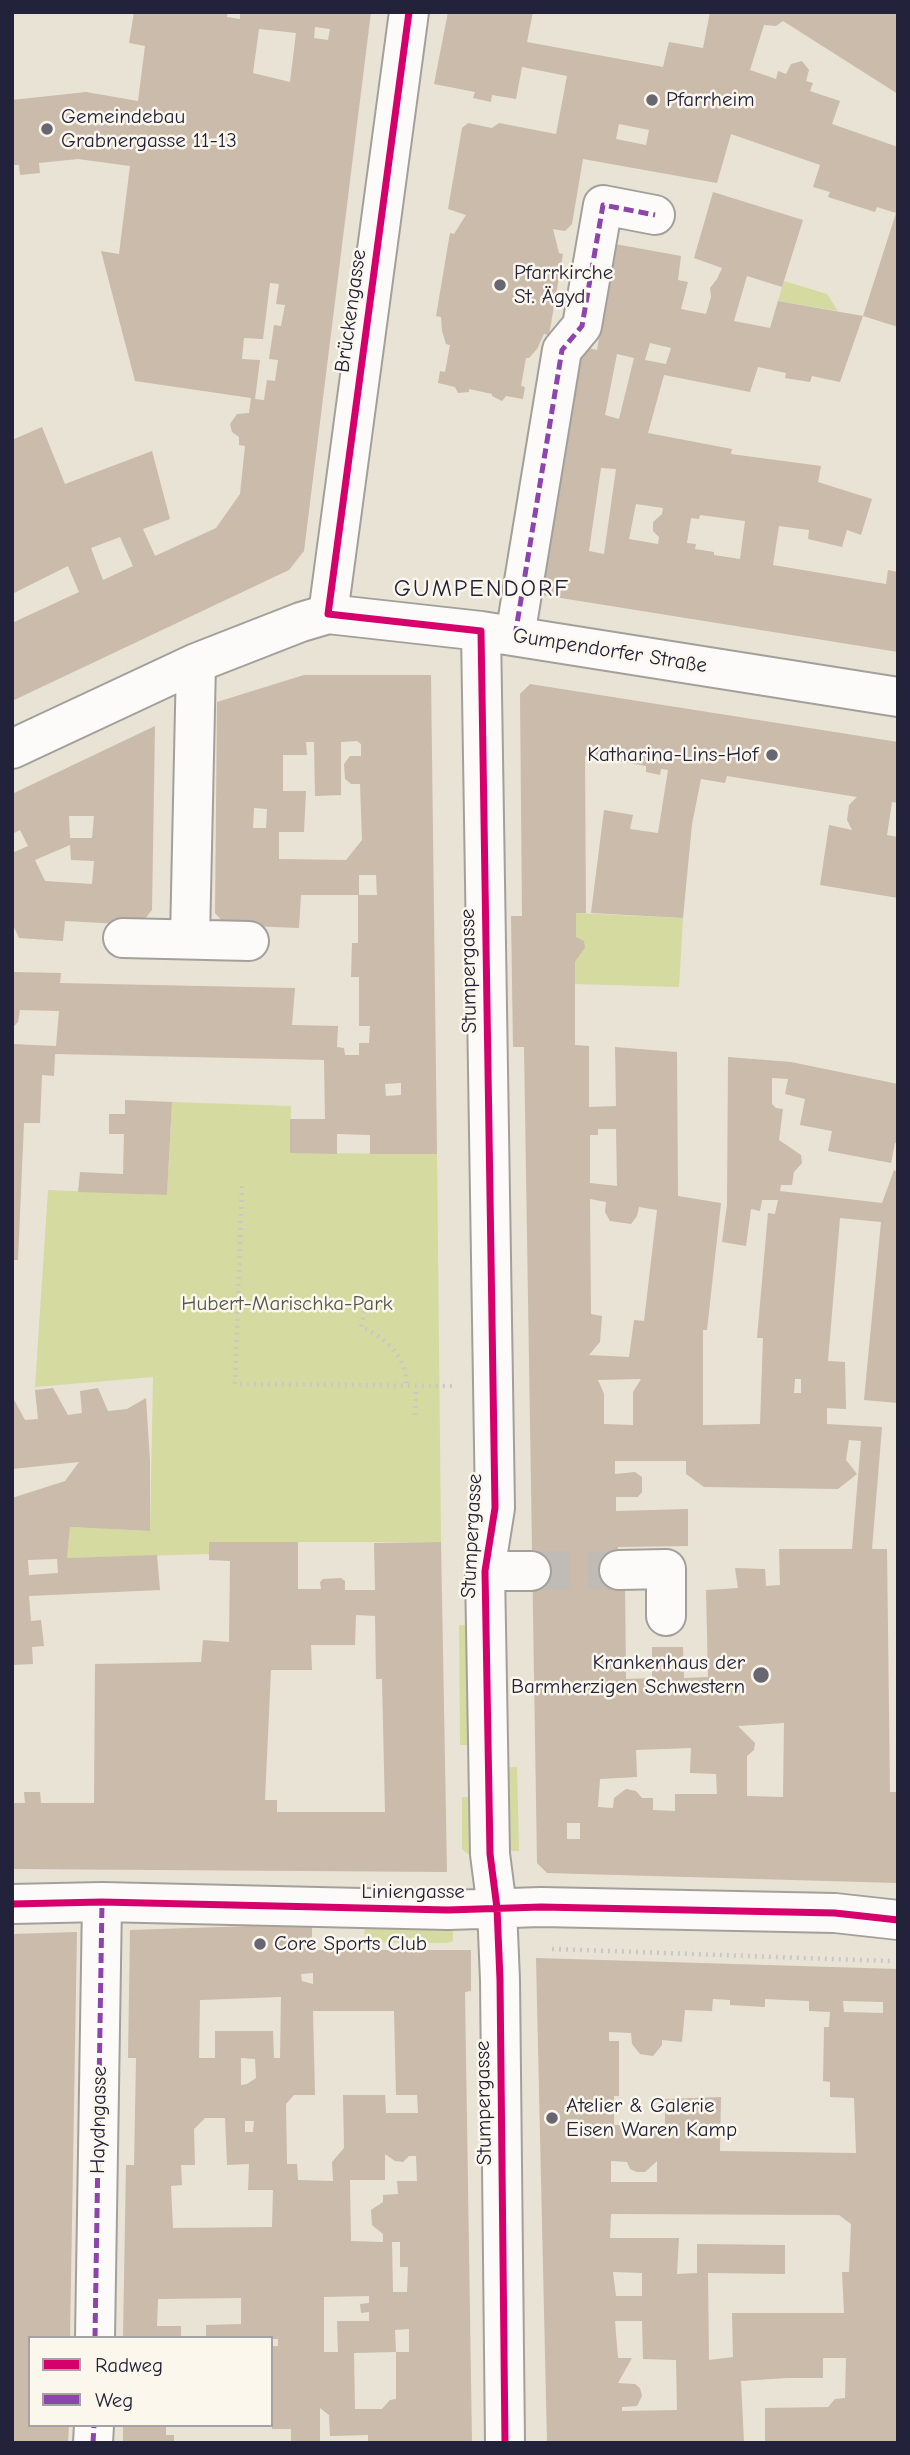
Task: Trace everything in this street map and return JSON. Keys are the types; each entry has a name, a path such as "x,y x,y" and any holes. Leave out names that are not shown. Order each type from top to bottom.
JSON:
{"street":[{"name":"Brückengasse","path":"328,614 409,12"},
{"path":"498,634 562,349 582,326 603,205 655,215"},
{"name":"Gumpendorfer Straße","path":"12,748 197,663 328,614 498,634 898,696"},
{"name":"Stumpergasse","path":"498,634 491,1384 495,1519 485,1571 490,1854 497,1908 500,1980 505,2443"},
{"path":"190,939 197,663"},
{"path":"122,938 249,941"},
{"path":"619,1570 666,1569 666,1616"},
{"path":"485,1571 531,1571"},
{"name":"Liniengasse","path":"12,1904 102,1902 330,1909 497,1908 835,1913 898,1920"},
{"name":"Haydngasse","path":"95,2336 102,1902"}],"path":[{"path":"242,1186 235,1384 416,1387 491,1384"},
{"path":"365,1311 360,1326 374,1332 388,1344 405,1367 406,1386"},
{"path":"415,1415 416,1387"},
{"path":"548,1949 898,1961"}],"green space":[{"path":"784,281 827,294 838,311 778,301"},
{"path":"576,913 683,918 679,987 575,984 575,962 585,948 576,937"},
{"name":"Hubert-Marischka-Park","path":"172,1102 291,1106 290,1153 437,1154 441,1542 210,1542 209,1554 67,1558 70,1527 150,1531 153,1377 35,1387 48,1190 167,1195"},
{"path":"459,1625 472,1625 472,1745 460,1745"},
{"path":"517,1767 519,1851 500,1851 498,1768"},
{"path":"462,1797 475,1797 476,1854 468,1854 462,1849"},
{"path":"364,1924 453,1931 453,1941 365,1942"}],"building":[{"path":"134,12 228,12 227,17 240,19 240,12 371,12 304,551 289,570 12,701 12,623 79,592 68,566 12,594 12,440 42,427 65,484 152,451 170,519 143,529 155,556 216,528 240,494 245,446 239,445 239,437 232,432 230,424 237,414 249,413 251,398 135,381 101,251 119,254 130,166 78,159 39,163 40,173 20,175 19,165 12,165 12,100 86,92 138,101 145,46 129,43","holes":["315,27 330,29 328,40 314,38","259,29 296,33 290,82 253,73","270,283 279,284 276,304 285,305 281,326 274,325 269,359 278,360 275,381 267,380 264,400 255,399 260,360 242,359 244,338 263,339","120,537 133,566 103,580 91,548"]},
{"path":"448,12 533,12 527,42 663,67 669,42 703,48 710,12 898,12 898,94 783,21 776,26 764,25 750,70 776,79 778,71 786,74 791,64 802,61 809,70 806,81 813,83 810,91 840,101 832,124 898,147 898,327 863,316 896,213 877,207 875,212 828,197 830,192 813,187 820,165 731,134 717,183 583,159 572,224 565,231 553,229 559,253 563,254 549,335 544,334 537,349 526,358 521,386 525,387 523,399 506,396 502,401 492,394 469,389 469,392 458,393 455,387 438,383 440,371 445,372 450,345 446,344 441,317 436,316 450,233 454,234 466,215 448,209 462,128 468,123 492,128 499,123 556,134 567,76 522,67 516,99 492,95 491,102 473,98 475,92 434,84","holes":["619,124 649,130 646,145 616,139"]},
{"path":"713,192 803,220 782,287 747,276 734,321 770,328 778,301 863,316 840,382 812,376 810,382 785,378 786,373 758,367 750,392 664,375 648,433 732,449 731,454 821,466 818,482 872,499 861,535 847,530 842,547 808,539 809,530 779,526 773,565 886,584 888,570 898,572 898,652 542,595 583,347 597,350 615,244 681,256 678,280 688,282 681,309 706,314 711,297 710,288 722,268 694,258","holes":["650,343 671,348 666,364 645,360","617,354 634,358 619,419 605,415","601,468 616,469 604,554 589,551","636,504 663,508 662,514 653,522 653,531 659,537 658,544 629,539","700,515 745,521 740,559 714,555 714,552 695,549 696,544 687,543 691,518 699,519"]},
{"path":"304,675 431,675 437,1154 370,1154 370,1135 337,1134 337,1154 290,1153 290,1119 325,1119 324,1060 55,1054 54,1076 42,1075 40,1123 24,1123 18,1260 12,1260 12,1044 56,1046 59,1011 20,1010 18,1022 12,1028 12,972 61,973 60,983 295,988 292,1025 338,1026 337,1047 344,1048 345,1055 359,1055 359,1043 369,1043 370,1026 359,1026 359,977 351,977 352,943 358,943 358,895 301,895 299,928 226,925 215,913 217,702","holes":["357,741 361,744 361,756 350,756 344,764 345,779 351,784 360,784 362,840 346,860 279,859 279,832 304,832 306,791 283,791 283,755 307,755 306,742 314,742 315,796 341,795 341,742","254,808 267,809 266,828 253,828","359,875 376,875 377,895 359,895","401,1083 401,1095 386,1096 385,1084"]},
{"path":"530,684 898,742 898,803 892,802 887,835 898,837 898,898 820,885 829,825 852,830 847,820 849,805 857,797 727,776 725,783 701,779 692,824 683,918 591,913 604,810 633,815 630,829 658,833 668,770 661,769 660,775 646,772 646,766 585,756 586,913 576,913 576,937 584,941 585,948 575,962 575,1045 589,1046 589,1107 616,1106 615,1047 677,1052 678,1196 721,1203 707,1330 703,1330 703,1425 760,1424 763,1338 757,1338 768,1213 775,1214 778,1200 762,1200 760,1211 751,1209 746,1246 722,1242 727,1205 728,1057 791,1062 898,1084 898,1144 895,1143 891,1163 828,1151 832,1131 800,1125 805,1099 785,1094 788,1079 772,1078 772,1104 783,1109 779,1140 801,1155 802,1163 794,1172 792,1185 781,1185 780,1191 882,1203 894,1170 898,1172 898,1403 864,1400 881,1222 840,1218 828,1361 845,1362 846,1409 827,1408 827,1424 882,1427 872,1549 887,1549 890,1792 898,1792 898,1883 547,1873 537,1863 524,1047 513,1047 511,916 522,916 520,694","holes":["598,1129 616,1129 617,1186 590,1183 590,1135 598,1135","590,1199 606,1202 605,1212 610,1221 631,1224 639,1207 657,1210 644,1321 634,1320 629,1357 589,1355 600,1342 602,1316 591,1314","641,1379 633,1392 633,1425 604,1424 604,1394 598,1380","795,1379 801,1379 801,1393 794,1393","849,1440 861,1441 852,1549 779,1549 780,1585 766,1586 765,1569 735,1568 738,1588 706,1590 708,1677 684,1678 683,1647 652,1647 652,1678 626,1679 625,1584 618,1584 618,1547 688,1546 688,1509 616,1511 616,1497 638,1497 642,1492 642,1477 635,1472 615,1474 615,1461 686,1461 686,1474 704,1487 838,1489 857,1474 846,1460","784,1723 783,1797 747,1796 747,1756 754,1750 755,1743 738,1726","691,1748 690,1773 716,1774 717,1794 675,1794 675,1811 653,1810 653,1798 642,1798 636,1791 626,1789 614,1798 613,1808 598,1807 600,1779 637,1777 636,1750","567,1823 580,1823 580,1839 567,1839"]},
{"path":"155,726 152,910 140,925 65,921 63,941 19,938 12,923 12,853 28,846 20,830 12,834 12,794","holes":["69,816 94,816 92,838 70,838","70,845 71,860 94,861 92,884 45,881 35,860"]},
{"path":"125,1100 172,1102 167,1195 78,1192 80,1172 123,1174 124,1134 109,1134 109,1114 125,1114"},
{"path":"53,1388 68,1415 82,1413 80,1391 98,1388 108,1411 127,1409 146,1398 150,1461 150,1531 70,1527 67,1558 157,1555 160,1590 29,1596 31,1621 41,1620 44,1646 32,1647 33,1664 12,1665 12,1498 65,1481 79,1462 12,1469 12,1396 25,1420 38,1419 35,1390","holes":["57,1559 58,1573 29,1575 28,1560"]},
{"path":"209,1542 298,1542 298,1589 321,1589 320,1582 323,1579 341,1578 345,1581 345,1590 375,1590 374,1543 441,1542 447,1872 12,1869 12,1803 25,1803 24,1792 40,1792 41,1803 94,1803 95,1664 201,1662 203,1640 229,1642 230,1561 209,1560","holes":["356,1615 375,1616 376,1679 382,1679 385,1812 277,1812 277,1800 265,1800 271,1670 312,1670 311,1645 355,1645"]},
{"path":"312,1924 312,1950 471,1950 471,1991 465,1992 472,2443 368,2443 368,2435 330,2436 329,2415 320,2408 320,2443 291,2443 291,2429 272,2429 273,2346 278,2346 278,2339 273,2339 273,2336 206,2336 206,2325 241,2324 241,2298 158,2299 157,2326 181,2326 181,2336 123,2336 126,2165 134,2165 136,2058 128,2058 130,1930","holes":["313,1973 313,1984 302,1981 301,1974","281,1997 280,2058 274,2058 273,2031 215,2031 215,2058 199,2058 200,2000","313,2011 394,2011 396,2095 417,2095 418,2113 386,2113 385,2095 343,2095 344,2148 332,2162 333,2181 298,2180 297,2164 287,2164 286,2104 294,2095 315,2095","241,2058 255,2059 256,2078 241,2085","205,2118 225,2118 227,2165 249,2164 248,2190 273,2190 272,2227 173,2228 171,2186 182,2185 181,2165 195,2165 194,2129","245,2121 254,2121 253,2132 245,2132","385,2154 395,2161 403,2162 409,2156 416,2156 417,2181 397,2181 398,2194 383,2195 383,2202 371,2210 372,2225 383,2234 383,2242 351,2241 350,2180 385,2180","392,2242 400,2242 400,2267 408,2267 407,2292 393,2292","369,2296 369,2303 360,2304 361,2313 369,2312 369,2321 337,2321 338,2352 324,2352 324,2297","409,2329 409,2352 396,2352 395,2330","396,2352 396,2399 390,2400 382,2409 355,2409 354,2353"]},
{"path":"77,1932 70,2336 28,2336 28,2427 69,2427 68,2443 12,2443 12,1934"},
{"path":"536,1958 898,1969 898,2443 765,2443 765,2408 828,2407 835,2399 845,2398 846,2358 823,2358 823,2378 741,2381 744,2443 547,2443","holes":["713,1999 730,2000 730,2005 765,2007 765,1999 809,2001 809,2011 830,2012 829,2027 824,2027 823,2081 830,2082 830,2097 854,2098 856,2153 720,2151 721,2097 665,2099 665,2126 614,2125 614,2096 619,2096 619,2041 609,2041 609,2032 631,2033 632,2044 640,2054 653,2056 662,2045 662,2040 682,2042 685,2010 712,2011","843,2001 883,2002 883,2013 844,2012","611,2161 627,2162 630,2169 637,2172 645,2172 657,2161 657,2182 611,2182","611,2214 839,2215 851,2224 849,2272 842,2272 844,2313 732,2313 733,2357 709,2360 708,2273 785,2274 785,2245 697,2244 697,2273 677,2274 679,2238 610,2238","613,2272 642,2273 642,2296 616,2296","615,2321 642,2321 643,2359 676,2360 677,2410 622,2411 622,2407 637,2406 642,2396 640,2388 635,2384 618,2383 632,2358 618,2358"]},
{"path":"123,2427 166,2427 166,2435 174,2435 174,2443 123,2443"}],"tunnel":[{"path":"531,1571 619,1570"}],"marked path":[{"path":"515,636 562,350 582,326 603,205 655,215"},
{"path":"95,2336 102,1902"},
{"path":"93,2443 94,2427"}],"cycle path":[{"path":"409,12 328,614 481,631 495,1508 485,1571 490,1854 497,1908 500,1980 505,2443"},
{"path":"12,1904 102,1902 448,1910 541,1907 835,1913 898,1920"}],"place":[{"name":"Pfarrheim","path":"652,100"},
{"name":"Gemeindebau Grabnergasse 11-13","path":"47,129"},
{"name":"Pfarrkirche St. Ägyd","path":"500,285"},
{"name":"Katharina-Lins-Hof","path":"772,755"},
{"name":"Krankenhaus der Barmherzigen Schwestern","path":"761,1675"},
{"name":"Core Sports Club","path":"260,1944"},
{"name":"Atelier & Galerie Eisen Waren Kamp","path":"552,2118"}],"district":[{"name":"GUMPENDORF","path":"482,589"}]}
